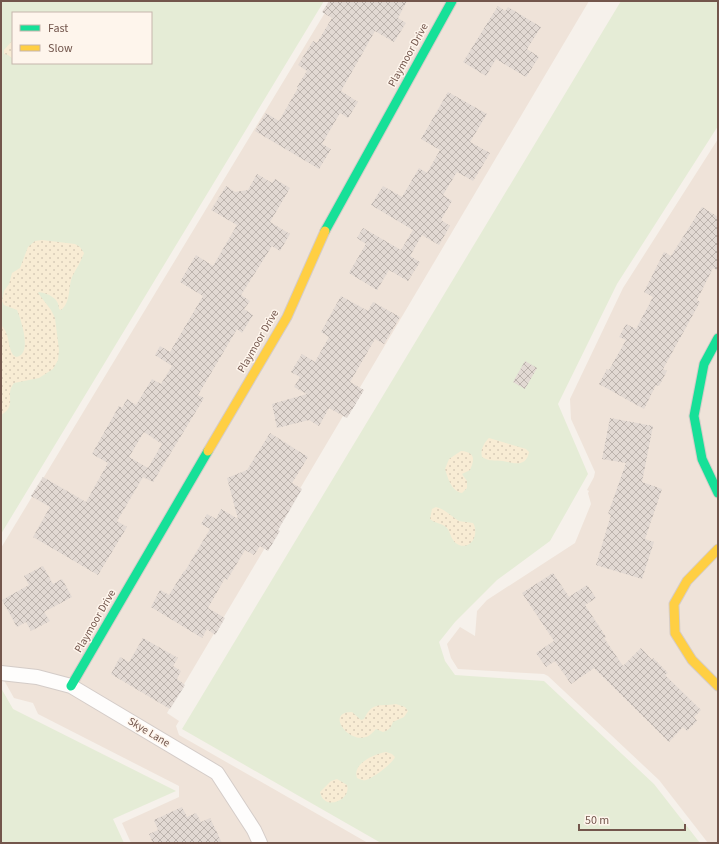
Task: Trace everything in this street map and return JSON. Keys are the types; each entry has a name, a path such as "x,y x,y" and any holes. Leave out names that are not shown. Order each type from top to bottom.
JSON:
{"street":[{"name":"Playmoor Drive","path":"71,686 287,317 324,232 452,1"},
{"path":"718,338 704,364 694,416 702,459 718,493"},
{"path":"718,549 687,581 674,604 675,633 692,660 718,686"},
{"name":"Skye Lane","path":"1,673 37,677 71,686 217,773 254,830 260,843"}],"shaded area":[{"path":"332,1 589,1 167,713 179,721 176,726 179,735 368,843 131,843 122,823 179,797 179,786 38,714 33,703 14,698 1,675 1,548"},
{"path":"718,139 718,843 708,843 659,780 548,676 544,674 458,669 451,658 447,644 460,627 475,636 477,611 487,600 575,543 591,504 588,493 589,491 587,490 595,472 571,419 570,399 623,288"}],"green space":[{"path":"1,1 324,1 1,534"},
{"path":"621,1 718,1 718,126 617,284 558,404 588,474 550,541 497,580 455,622 439,642 445,661 455,675 544,681 654,784 700,843 381,843 182,729"},
{"path":"1,688 13,709 176,791 113,819 124,843 1,843"}],"sand":[{"path":"12,41 12,58 4,54 4,50"},
{"path":"42,240 75,244 80,247 84,253 72,277 68,299 61,310 53,297 43,293 38,293 55,318 59,350 58,360 53,369 39,378 14,383 10,392 9,408 1,415 1,325 6,332 13,355 16,357 21,355 25,344 23,329 17,310 4,305 2,301 4,291 9,284 12,273 20,268 28,247 35,241"},
{"path":"489,438 526,449 529,452 527,457 519,463 485,459 482,457 482,449"},
{"path":"461,451 469,453 473,457 473,463 470,470 462,474 467,481 467,488 462,493 455,490 445,469 449,459"},
{"path":"436,507 445,511 459,521 473,523 475,527 475,535 471,543 464,546 456,544 447,528 430,519 432,509"},
{"path":"396,704 405,707 408,711 404,717 393,722 390,728 383,732 376,729 366,737 359,738 352,736 342,727 340,717 344,713 352,712 361,720 364,719 373,707"},
{"path":"386,752 395,757 387,767 369,779 363,780 357,778 356,773 361,764 371,757"},
{"path":"337,779 347,785 347,790 342,799 332,803 323,798 320,792 331,781"}],"building":[{"path":"329,1 407,1 398,18 406,23 394,42 375,31 341,91 358,102 348,118 340,113 322,144 331,149 319,169 255,131 266,113 279,121 298,88 297,87 307,71 298,65 313,41 317,43 332,18 322,12"},
{"path":"498,6 505,11 508,7 541,27 527,49 539,57 526,77 496,59 486,76 463,62"},
{"path":"448,92 487,114 470,142 490,153 473,181 457,172 443,195 452,201 441,220 450,226 439,245 422,235 410,256 420,262 408,281 389,270 377,290 349,273 366,244 357,238 363,228 401,250 413,230 371,205 383,186 402,197 419,168 427,173 440,150 421,139"},
{"path":"257,174 272,183 275,179 290,188 270,222 290,234 280,251 272,246 241,295 250,301 244,309 253,315 242,333 237,329 198,395 204,398 153,482 143,477 117,521 127,527 98,575 33,537 50,507 31,496 43,477 86,502 108,463 92,454 119,406 122,408 127,399 136,405 152,379 161,384 172,366 155,355 160,346 170,352 203,296 180,282 196,255 213,266 237,225 211,210 226,186 235,192 248,190","holes":["144,432 162,444 148,468 129,457"]},
{"path":"702,207 718,217 718,271 713,268 697,300 700,302 663,369 667,371 659,386 656,385 644,409 599,384 607,369 609,370 626,340 619,337 626,324 636,329 653,297 644,292 664,252 671,256"},
{"path":"341,296 368,311 373,302 400,317 384,344 375,339 350,382 364,390 347,418 329,408 319,426 309,420 277,428 272,404 307,394 294,387 300,377 291,372 302,354 315,362 329,337 321,332"},
{"path":"525,361 537,368 525,389 513,382"},
{"path":"610,418 653,426 642,482 662,489 645,539 654,542 642,579 596,565 611,515 608,514 626,463 602,459"},
{"path":"270,433 308,457 292,483 302,489 278,530 280,531 268,551 260,546 254,555 245,550 227,580 225,578 208,608 225,618 215,635 207,629 202,638 151,607 160,590 169,595 185,571 210,529 201,524 207,514 216,519 221,509 238,519 227,478 247,470"},
{"path":"43,566 53,584 62,579 72,597 44,612 50,621 31,631 26,622 17,627 2,600 29,585 24,576"},
{"path":"553,573 569,597 587,585 596,598 585,605 606,637 604,638 623,666 641,648 652,660 653,658 668,673 665,675 701,710 694,717 697,721 687,731 683,727 669,742 594,668 571,684 555,661 546,667 536,653 554,641 522,593"},
{"path":"143,638 178,658 173,666 181,671 177,679 185,685 170,709 111,674 120,657 129,662"},
{"path":"182,807 187,817 196,813 201,822 210,818 222,843 153,843 149,834 158,830 154,820"}],"traffic: fast":[{"path":"325,231 452,1"},
{"path":"718,338 704,364 694,416 702,459 718,493"},
{"path":"71,686 208,451"}],"traffic: slow":[{"path":"208,451 287,317 325,231"},
{"path":"718,549 687,581 674,604 675,633 692,660 718,686"}]}
